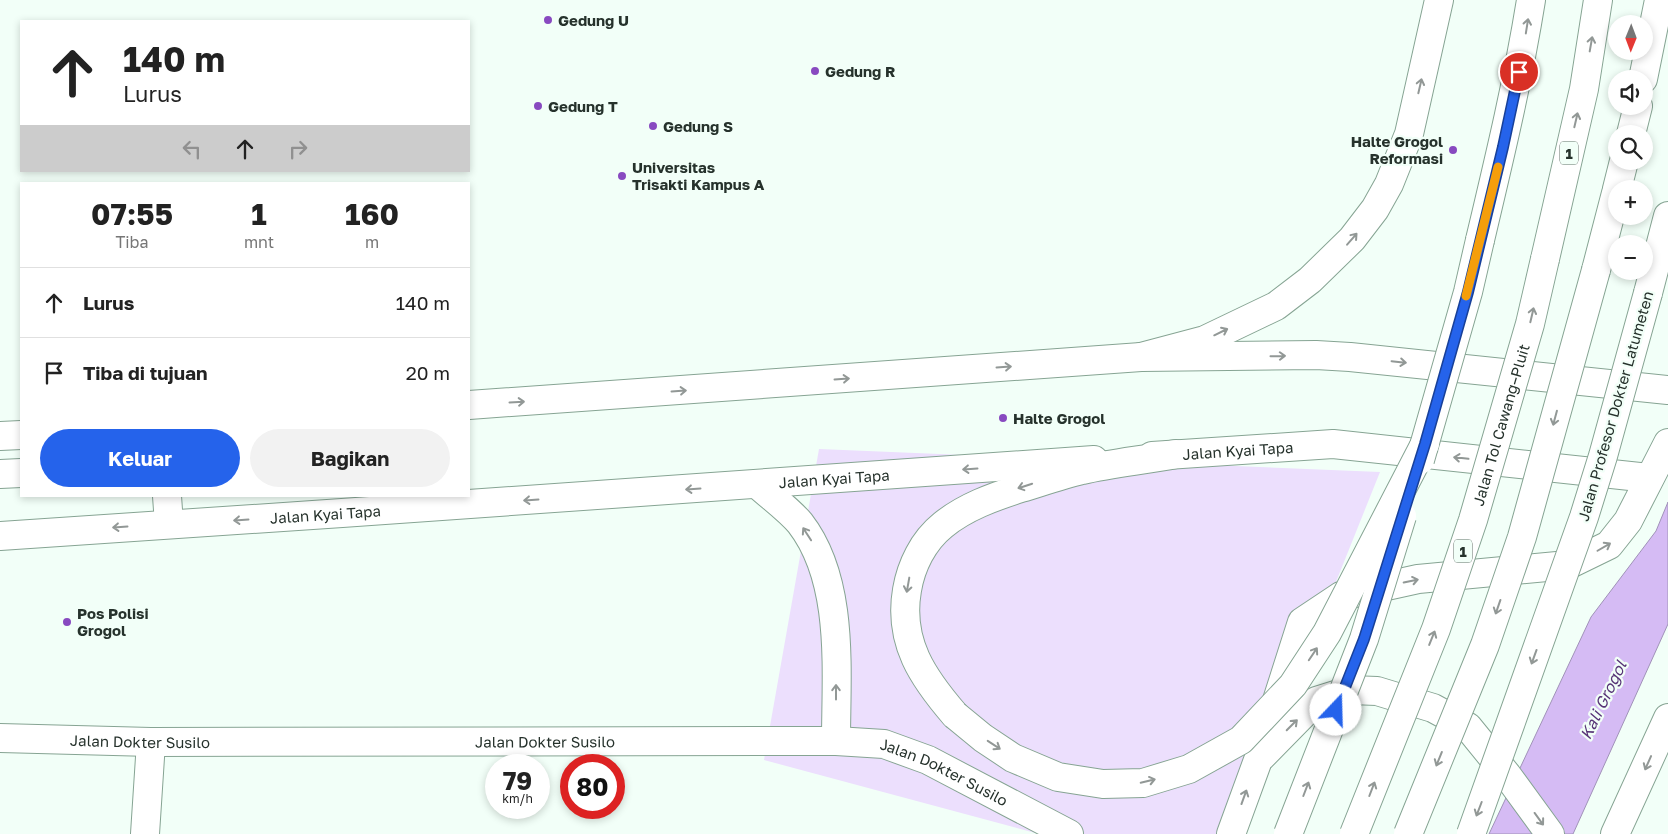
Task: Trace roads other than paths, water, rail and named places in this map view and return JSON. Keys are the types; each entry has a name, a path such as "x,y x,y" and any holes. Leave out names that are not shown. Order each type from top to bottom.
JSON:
{"main road":[{"path":"1141,357 1205,340 1276,306 1310,280 1352,239 1376,209 1389,184 1409,134 1440,0"},
{"path":"1288,834 1364,639 1425,444 1468,292 1503,147 1523,52 1531,0"},
{"name":"Jalan Tol Cawang–Pluit","path":"1354,834 1436,629 1474,520 1530,324 1584,88 1598,0"},
{"path":"1645,70 1659,0"},
{"name":"Jalan Profesor Dokter Latumeten","path":"1471,834 1584,517 1603,456 1668,216"},
{"path":"1408,834 1486,645 1522,537 1608,223"},
{"path":"470,405 1141,357 1316,355 1350,357 1668,390"},
{"path":"0,436 20,435"},
{"name":"1","path":"1231,834 1258,760 1302,622 1341,596 1418,579 1568,566 1609,545 1660,479 1668,443"},
{"name":"Jalan Kyai Tapa","path":"0,536 1333,444 1660,479"},
{"path":"1176,454 1083,470 1001,494 968,508 942,526 921,550 909,577 904,605 906,635 918,665 933,690 955,715 983,738 1014,758 1058,776 1103,784 1143,783 1188,769 1241,740 1292,685 1327,633 1425,444"},
{"path":"0,474 20,473"},
{"path":"758,484 799,522 818,550 831,598 836,636 836,740"},
{"path":"167,497 169,524"},
{"path":"1258,760 1316,701 1351,690 1377,690 1433,708 1468,727 1507,775 1550,834"},
{"path":"1616,834 1668,718"},
{"name":"Jalan Dokter Susilo","path":"0,738 151,742 836,740 884,744 928,760 1069,834"},
{"path":"146,834 151,742"}],"water":[{"name":"Kali Grogol","path":"1668,502 1668,624 1573,834 1489,834 1591,617 1656,531"}],"place":[{"name":"Gedung U","path":"548,20"},
{"name":"Gedung R","path":"815,71"},
{"name":"Gedung T","path":"538,106"},
{"name":"Gedung S","path":"653,126"},
{"name":"Halte Grogol Reformasi","path":"1453,150"},
{"name":"Universitas Trisakti Kampus A","path":"622,176"},
{"name":"Halte Grogol","path":"1003,418"},
{"name":"Pos Polisi Grogol","path":"67,622"}]}
